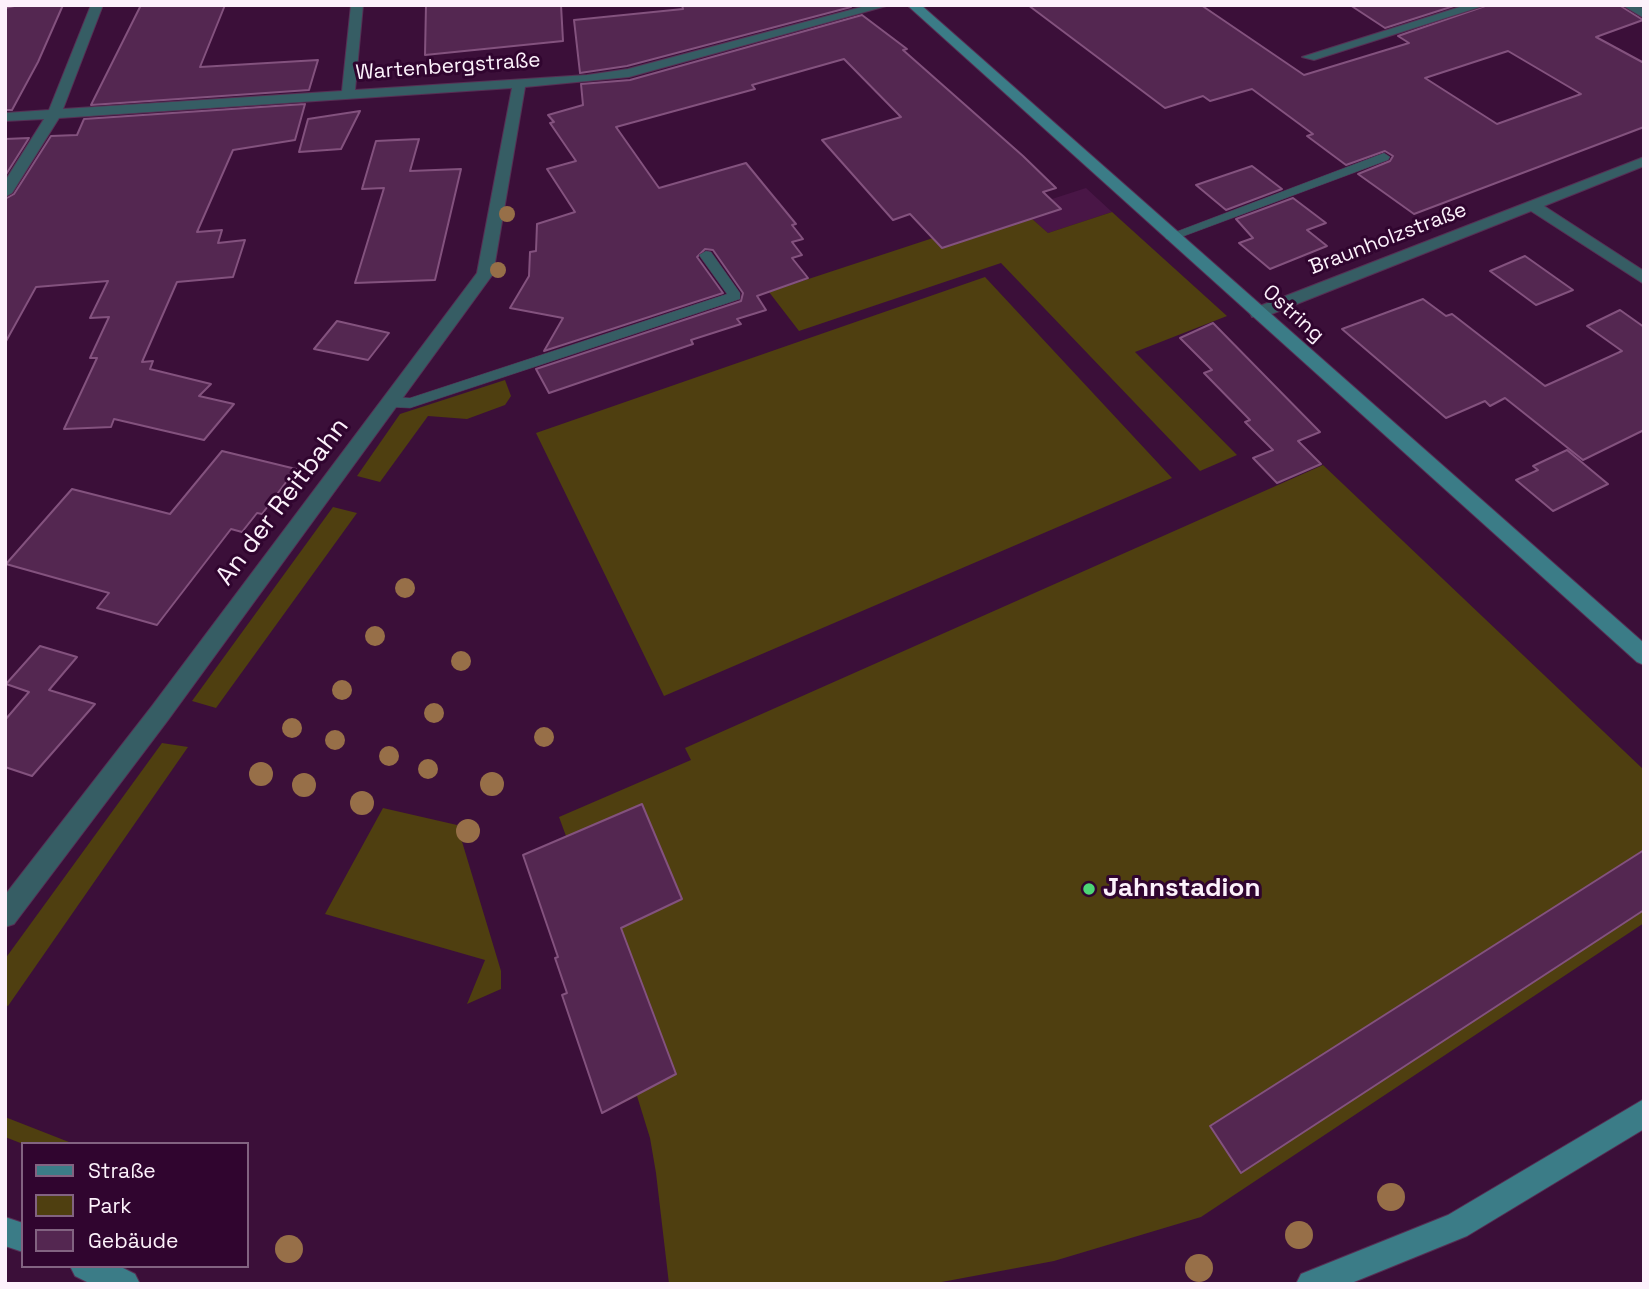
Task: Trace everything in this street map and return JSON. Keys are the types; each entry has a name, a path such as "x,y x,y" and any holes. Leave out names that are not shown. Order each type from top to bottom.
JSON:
{"street":[{"path":"5,194 54,114 97,5"},
{"path":"348,94 357,5"},
{"name":"Wartenbergstraße","path":"5,117 520,84 629,73 884,5"},
{"name":"Ostring","path":"913,5 1644,656"},
{"path":"1309,57 1480,5"},
{"path":"1628,5 1644,14"},
{"name":"An der Reitbahn","path":"5,915 485,274 520,84"},
{"name":"Braunholzstraße","path":"1258,313 1644,161"},
{"path":"1533,205 1644,279"},
{"path":"1311,1284 1457,1226 1644,1113"},
{"path":"89,1268 125,1284"}],"lane":[{"path":"1171,236 1384,157"},
{"path":"391,402 410,403 736,296 706,255"}],"shaded area":[{"path":"1086,188 1112,212 1048,233 1021,209"}],"green space":[{"path":"1021,209 1048,233 1112,212 1227,316 1135,352 1237,455 1200,471 1001,263 799,331 769,292"},
{"path":"985,277 1172,478 664,696 536,433"},
{"path":"505,380 511,396 505,405 467,419 428,416 380,482 357,476 400,414"},
{"name":"Jahnstadion","path":"1323,465 1644,770 1644,923 1201,1217 1054,1261 931,1284 669,1284 656,1173 650,1138 637,1096 602,1113 562,995 567,992 555,958 558,956 523,855 566,836 559,817 691,760 685,748"},
{"path":"333,507 357,513 216,708 192,701"},
{"path":"162,743 188,747 8,1006 5,1005 5,959"},
{"path":"383,808 457,825 501,971 501,989 467,1004 485,960 325,914"},
{"path":"5,1117 69,1142 21,1143 5,1137"}],"building":[{"path":"19,5 63,5 38,62 12,110 5,110 5,8"},
{"path":"141,5 225,5 200,67 318,60 309,90 91,105"},
{"path":"426,5 561,5 563,41 425,55"},
{"path":"682,5 851,7 627,66 580,73 574,20 683,9"},
{"path":"1028,5 1201,5 1304,75 1409,43 1398,36 1488,5 1619,5 1643,20 1596,37 1644,63 1644,127 1414,214 1358,174 1390,161 1393,156 1385,151 1346,165 1307,136 1313,134 1252,89 1210,101 1203,96 1165,108","holes":["1508,51 1581,94 1497,124 1425,78"]},
{"path":"1350,5 1457,5 1385,28"},
{"path":"862,15 907,49 903,50 1056,188 1043,192 1061,209 942,248 910,214 893,220 822,140 901,117 844,59 752,85 755,89 616,127 659,188 746,163 796,224 792,225 803,239 792,242 802,255 792,258 808,278 757,296 766,310 737,319 741,324 691,340 693,344 549,393 536,369 741,301 743,293 713,250 705,249 697,257 723,293 544,351 563,318 510,308 529,276 530,252 536,251 537,224 575,212 547,169 576,161 550,123 554,122 548,115 583,105 581,84 630,80"},
{"path":"305,104 295,140 233,150 197,232 222,230 218,243 245,240 233,277 177,282 142,362 153,361 150,369 211,384 199,396 234,404 204,440 114,419 111,427 64,429 97,358 90,358 109,317 90,318 108,281 36,287 5,343 5,199 14,194 51,136 77,135 84,119"},
{"path":"360,111 341,149 299,152 308,119"},
{"path":"29,138 5,176 5,139"},
{"path":"419,139 410,171 461,169 435,280 355,283 384,188 362,189 376,141"},
{"path":"1252,166 1282,189 1226,210 1196,185"},
{"path":"1293,198 1326,223 1307,230 1327,246 1270,269 1239,243 1253,238 1236,219"},
{"path":"1525,256 1573,290 1536,305 1490,271"},
{"path":"1423,299 1446,316 1452,314 1545,386 1622,351 1587,326 1620,310 1644,327 1644,430 1583,460 1505,398 1490,406 1485,401 1446,418 1342,329"},
{"path":"337,321 389,333 368,360 314,349"},
{"path":"1213,323 1320,432 1298,441 1321,464 1277,483 1253,458 1273,450 1245,422 1250,420 1204,373 1212,370 1180,338"},
{"path":"1567,450 1608,484 1553,511 1516,480 1538,470 1533,466"},
{"path":"222,451 296,469 262,514 257,513 242,532 231,529 157,625 97,608 109,593 6,564 72,489 170,514"},
{"path":"40,646 77,657 49,690 95,704 32,776 5,767 5,720 29,692 6,684"},
{"path":"642,804 682,899 621,928 676,1074 602,1113 562,995 567,993 555,958 558,957 523,855"},
{"path":"1644,850 1644,910 1241,1173 1210,1126"}],"place":[{"name":"Jahnstadion","path":"1089,889"}]}
